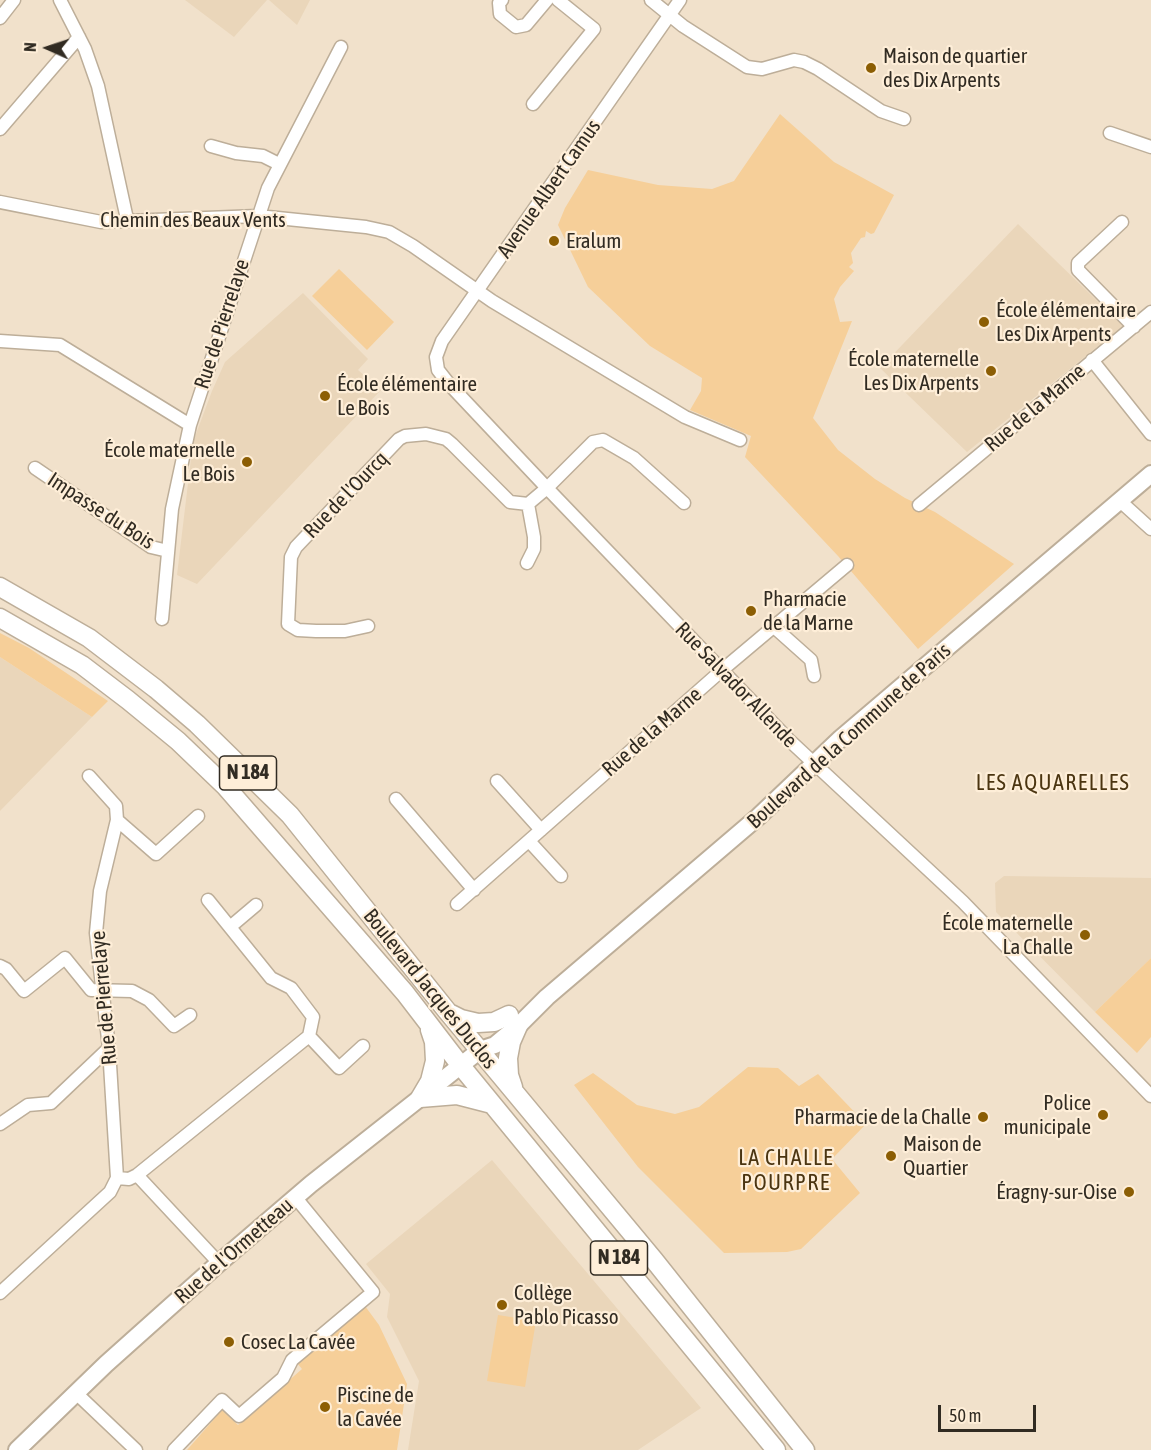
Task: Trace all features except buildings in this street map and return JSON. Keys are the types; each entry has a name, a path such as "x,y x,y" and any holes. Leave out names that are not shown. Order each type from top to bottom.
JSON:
{"main road":[{"name":"Boulevard Jacques Duclos","path":"0,587 89,638 156,689 197,724 290,815 447,1011 654,1260 805,1450"},
{"name":"Boulevard Jacques Duclos","path":"0,618 65,655 101,679 178,741 226,787 405,993 461,1066 776,1450"},
{"path":"447,1011 461,1019 478,1023 514,1020 508,1058 509,1075 515,1091"},
{"path":"420,1098 430,1081 435,1061 434,1042 427,1023"},
{"name":"N 184","path":"427,1023 480,1050"},
{"name":"N 184","path":"461,1066 477,1071 501,1087 515,1091"},
{"path":"420,1098 457,1095 492,1104"}],"street":[{"path":"0,18 14,0"},
{"path":"60,0 79,38 98,86 127,219"},
{"path":"502,0 499,3 500,14 516,27 526,25 547,0"},
{"path":"533,104 594,29 558,0"},
{"path":"651,0 668,15 711,45 752,69 762,69 794,60 804,62 881,111 904,119"},
{"name":"Avenue Albert Camus","path":"437,364 439,346 680,0"},
{"path":"0,129 79,38"},
{"name":"Rue de Pierrelaye","path":"162,619 176,484 190,425 258,216 279,164 312,106 341,47"},
{"path":"1110,133 1151,147"},
{"path":"211,146 236,153 263,156 279,164"},
{"name":"Chemin des Beaux Vents","path":"0,202 94,221 258,216 366,227 389,232 414,246 477,292 685,417 740,440"},
{"path":"1122,222 1078,263 1078,270 1134,327"},
{"name":"Rue de la Marne","path":"919,505 1151,312"},
{"path":"0,341 60,345 190,425"},
{"path":"1092,360 1151,434"},
{"name":"Rue Salvador Allende","path":"437,364 445,380 789,741 963,902 1151,1096"},
{"name":"Rue de l'Ourcq","path":"368,626 345,632 298,630 288,624 291,557 296,547 399,439 413,434 426,434 446,439 510,502 528,504"},
{"path":"526,563 534,549 528,504 593,442 603,440 634,458 664,483 684,504"},
{"name":"Impasse du Bois","path":"35,468 150,547 168,551"},
{"name":"Boulevard de la Commune de Paris","path":"461,1066 480,1050 495,1045 514,1020 547,997 758,817 814,763 1151,474"},
{"path":"1120,501 1151,529"},
{"name":"Rue de la Marne","path":"457,904 721,671 847,565"},
{"path":"774,627 811,660 814,676"},
{"path":"88,776 116,806 117,820 156,854 198,816"},
{"path":"497,781 541,830"},
{"path":"396,799 474,890"},
{"name":"Rue de Pierrelaye","path":"117,820 100,891 96,933 109,1048 117,1178"},
{"path":"529,841 561,876"},
{"path":"0,1293 110,1192 117,1178 129,1179 137,1175 309,1036 313,1017 291,988 271,978 208,900"},
{"path":"230,927 256,905"},
{"path":"0,966 6,969 24,991 65,958 91,990 132,991 149,1000 174,1026 190,1015"},
{"path":"309,1036 339,1068 363,1046"},
{"path":"0,1124 28,1105 51,1103 109,1048"},
{"name":"Rue de l'Ormetteau","path":"17,1450 219,1263 461,1066"},
{"path":"137,1175 219,1263"},
{"path":"174,1450 222,1400 239,1416 283,1378 292,1360 373,1292 296,1198"},
{"path":"76,1393 136,1450"}],"shaded area":[{"path":"185,0 267,0 234,37"},
{"path":"269,0 310,0 297,25"},
{"path":"780,114 834,162 894,195 874,233 866,231 865,237 861,238 851,253 853,263 849,267 854,271 840,287 834,299 840,322 852,321 813,418 838,450 875,479 905,498 935,512 1014,564 918,649 838,556 745,457 751,436 690,410 701,391 702,378 650,346 588,287 558,225 565,208 588,170 658,185 712,189 734,181"},
{"path":"1018,224 1123,326 967,452 880,368"},
{"path":"339,269 394,322 367,350 312,296"},
{"path":"303,293 368,359 358,370 381,390 197,584 177,575 193,442 225,362"},
{"path":"0,633 29,648 108,701 92,717 0,657"},
{"path":"0,657 92,717 0,811"},
{"name":"École maternelle La Challe","path":"1004,876 1151,878 1151,958 1095,1012 996,912 995,883"},
{"path":"1151,958 1151,1037 1137,1053 1095,1012"},
{"path":"748,1067 778,1068 799,1086 818,1074 866,1124 832,1159 860,1193 801,1249 787,1252 724,1253 638,1167 574,1085 593,1073 637,1105 675,1114 699,1107"},
{"name":"Collège Pablo Picasso","path":"492,1160 701,1408 638,1450 408,1450 419,1381 387,1317 390,1294 366,1264"},
{"path":"365,1306 379,1325 407,1384 397,1450 187,1450 222,1410 238,1425 302,1369 297,1363"},
{"path":"498,1315 536,1321 525,1387 487,1381"}],"place":[{"name":"Maison de quartier des Dix Arpents","path":"871,68"},
{"name":"Eralum","path":"554,241"},
{"name":"École élémentaire Les Dix Arpents","path":"984,322"},
{"name":"École maternelle Les Dix Arpents","path":"991,371"},
{"name":"École élémentaire Le Bois","path":"325,396"},
{"name":"École maternelle Le Bois","path":"247,462"},
{"name":"Pharmacie de la Marne","path":"751,611"},
{"name":"École maternelle La Challe","path":"1085,935"},
{"name":"Police municipale","path":"1103,1115"},
{"name":"Pharmacie de la Challe","path":"983,1117"},
{"name":"Maison de Quartier","path":"891,1156"},
{"name":"Éragny-sur-Oise","path":"1129,1192"},
{"name":"Collège Pablo Picasso","path":"502,1305"},
{"name":"Cosec La Cavée","path":"229,1342"},
{"name":"Piscine de la Cavée","path":"325,1407"}],"district":[{"name":"LES AQUARELLES","path":"1053,783"},
{"name":"LA CHALLE POURPRE","path":"786,1170"}]}
